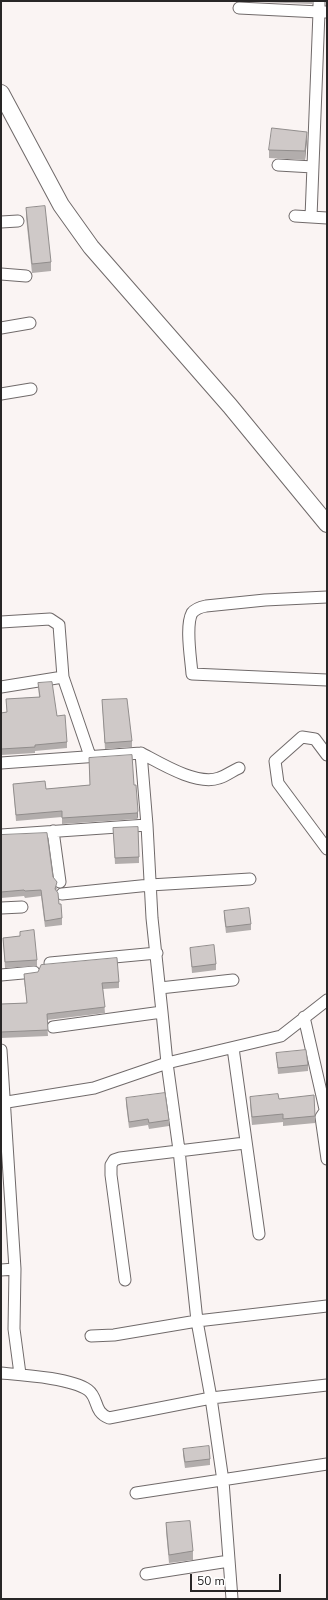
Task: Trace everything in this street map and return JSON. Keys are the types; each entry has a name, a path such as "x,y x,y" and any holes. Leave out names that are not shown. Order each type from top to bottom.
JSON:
{"street":[{"path":"239,8 322,8 311,217"},
{"path":"1,93 61,205 92,247 230,406 327,524"},
{"path":"278,164 313,167"},
{"path":"295,216 327,218"},
{"path":"1,222 18,221"},
{"path":"1,274 26,276"},
{"path":"1,328 30,323"},
{"path":"1,394 31,389"},
{"path":"327,597 265,600 206,606 199,608 193,613 189,624 192,674 327,680"},
{"path":"1,622 50,619 59,625 63,677 90,756"},
{"path":"1,687 63,677"},
{"path":"327,755 315,739 302,737 275,761 278,783 327,849"},
{"path":"141,753 150,885 167,1063 179,1150 196,1321 211,1398 223,1481 232,1599"},
{"path":"1,763 141,753 185,775 210,780 219,778 239,768"},
{"path":"1,836 147,825"},
{"path":"53,831 60,882"},
{"path":"62,894 150,885 250,879"},
{"path":"1,908 22,908"},
{"path":"50,963 157,953"},
{"path":"1,976 34,972"},
{"path":"160,988 233,980"},
{"path":"3,1102 94,1088 167,1063 281,1036 327,1000"},
{"path":"53,1027 162,1012"},
{"path":"304,1017 326,1109 321,1117 327,1159"},
{"path":"234,1048 259,1234"},
{"path":"1,1050 6,1197 15,1269 14,1329 20,1374"},
{"path":"126,1280 111,1165 114,1160 179,1150 246,1143"},
{"path":"1,1270 15,1269"},
{"path":"91,1336 114,1335 196,1321 327,1306"},
{"path":"1,1373 20,1374 75,1384 89,1391 99,1411 109,1418 211,1398 326,1387"},
{"path":"136,1493 327,1464"},
{"path":"146,1574 229,1561"}],"building":[{"path":"272,128 307,132 305,151 269,150"},
{"path":"45,206 51,262 32,264 26,208"},
{"path":"52,682 57,716 65,715 67,742 35,745 35,747 1,749 1,713 7,712 6,699 40,697 38,683"},
{"path":"127,699 132,741 105,743 102,700"},
{"path":"132,755 134,785 136,785 137,813 62,818 62,811 16,815 13,784 45,781 46,789 90,785 89,758"},
{"path":"138,827 139,857 115,858 113,828"},
{"path":"47,833 53,877 57,882 55,889 58,893 59,904 61,904 62,918 45,921 41,890 1,892 1,835"},
{"path":"249,908 251,924 226,927 224,911"},
{"path":"34,930 37,960 5,962 3,938 20,936 20,932"},
{"path":"214,945 216,964 192,967 190,948"},
{"path":"117,958 119,982 102,983 105,1007 47,1014 48,1030 1,1032 1,1004 27,1003 24,974 38,972 41,965"},
{"path":"306,1050 308,1065 278,1068 276,1053"},
{"path":"165,1093 169,1120 149,1123 148,1119 129,1122 126,1098"},
{"path":"278,1094 279,1099 314,1095 315,1116 283,1119 283,1114 252,1117 250,1097"},
{"path":"209,1446 210,1459 185,1462 183,1449"},
{"path":"190,1521 193,1551 169,1555 166,1523"}]}
